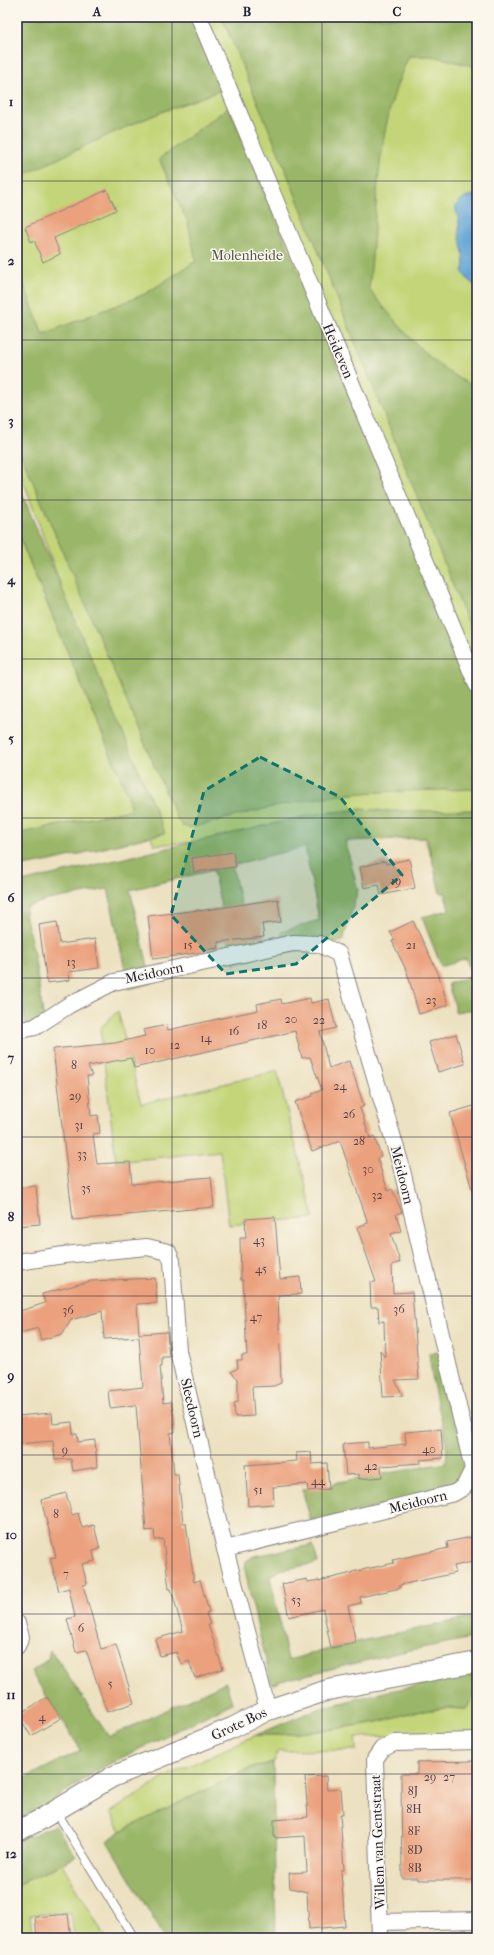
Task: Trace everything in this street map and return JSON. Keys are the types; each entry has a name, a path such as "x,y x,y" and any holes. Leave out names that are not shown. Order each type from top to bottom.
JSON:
{"street":[{"name":"Heideven","path":"199,17 477,685"},
{"name":"Meidoorn","path":"17,1031 35,1027 69,1005 114,982 293,943 319,944 339,954 400,1162 473,1469 464,1487 454,1493 225,1549"},
{"name":"Sleedoorn","path":"17,1262 64,1255 147,1247 168,1252 172,1261 178,1351 225,1549 268,1710"},
{"path":"17,1623 21,1637 17,1646"},
{"name":"Grote Bos","path":"17,1831 112,1777 232,1728 268,1710 328,1690 477,1662"},
{"name":"Willem van Gentstraat","path":"380,1938 375,1759 382,1749 394,1743 477,1741"},
{"path":"380,1922 477,1920"}],"lane":[{"path":"56,1810 134,1938"}],"highlighted area":[{"path":"260,757 340,797 402,875 296,964 226,974 171,915 204,791"}],"green space":[{"name":"Molenheide","path":"17,17 477,17 477,986 420,826 154,845 17,463"},
{"path":"17,17 191,17 222,90 164,111 119,130 17,178"},
{"path":"222,17 477,17 477,67 432,56 409,56 398,83 389,112 383,141 376,200 369,289 404,331 431,358 446,370 477,387 477,645 284,166"},
{"path":"229,107 477,702 477,789 382,792 325,797 274,807 191,828 182,826 177,819 17,445 17,267 43,334 145,294 196,261 188,223 159,159"},
{"path":"17,482 165,833 51,861 17,867 17,834 124,811 130,808 129,798 17,532"},
{"path":"17,532 129,798 130,808 125,811 17,834"},
{"path":"361,809 391,811 477,810 477,1009 455,1012 455,1006 448,984 472,976 466,958 441,966 422,917 449,910 445,893 440,893 427,838 345,841 358,890 343,941 283,953 281,932 319,920 305,847 232,865 253,959 234,964 213,870 130,890 152,983 129,989 108,889 48,900 26,907 25,913 34,955 44,1020 26,1025 17,971 17,883 315,814"},
{"path":"118,1011 141,1104 277,1071 314,1218 229,1225 220,1151 116,1162 100,1028"},
{"path":"448,1352 466,1462 454,1492 311,1521 302,1489 327,1488 338,1482 446,1463 447,1454 444,1428 434,1388 429,1353"},
{"path":"313,1545 318,1563 280,1570 270,1577 288,1660 352,1643 477,1616 477,1637 406,1651 281,1681 272,1685 251,1599 245,1569 246,1561 254,1556"},
{"path":"50,1650 109,1737 226,1682 232,1703 101,1768 47,1804 17,1820 17,1782 81,1750 31,1672 48,1659"},
{"path":"477,1673 477,1691 466,1709 446,1708 409,1713 378,1722 328,1730 278,1735 256,1735 318,1709 375,1694"},
{"path":"477,1691 477,1734 356,1737 357,1750 279,1751 273,1763 255,1766 121,1831 111,1812 167,1776 256,1735 278,1735 328,1730 378,1722 409,1713 446,1708 466,1709"},
{"path":"273,1763 276,1938 165,1938 107,1841 121,1831 255,1766"},
{"path":"55,1825 76,1857 17,1885 17,1842"},
{"path":"62,1864 106,1938 74,1938 71,1912 30,1915 33,1938 17,1938 17,1885"}],"water":[{"path":"477,194 477,301 475,286 468,280 462,271 464,258 456,205 465,197"}],"building":[{"path":"107,190 116,210 54,238 60,254 43,262 34,240 31,242 25,227"},
{"path":"233,852 236,867 194,872 192,858"},
{"path":"409,859 415,888 381,895 379,885 364,888 360,867 385,861 386,864"},
{"path":"278,899 281,922 262,924 264,937 218,942 219,948 204,950 204,952 153,959 148,916 199,911"},
{"path":"413,921 438,973 448,1005 419,1014 407,972 392,941 395,940 390,932"},
{"path":"57,922 60,944 95,939 99,968 69,972 70,980 47,983 39,925"},
{"path":"310,998 311,1003 329,999 336,1028 320,1032 329,1068 349,1061 364,1106 360,1108 370,1138 374,1136 381,1156 377,1158 388,1191 392,1189 402,1212 396,1214 401,1231 391,1234 400,1262 392,1265 393,1293 412,1292 419,1379 395,1380 403,1396 383,1397 380,1350 385,1358 384,1321 379,1322 378,1307 371,1307 370,1282 376,1282 357,1227 368,1223 340,1141 312,1151 295,1102 313,1096 312,1094 322,1090 310,1057 302,1058 295,1031 134,1068 131,1058 88,1066 92,1076 87,1076 91,1116 98,1115 100,1133 93,1134 97,1164 130,1162 132,1184 211,1177 214,1207 73,1220 53,1049 115,1043 145,1036 143,1030 167,1025 168,1030 258,1010 257,1004 281,999 282,1004"},
{"path":"456,1034 465,1064 438,1072 429,1042"},
{"path":"477,1105 477,1192 473,1193 450,1113"},
{"path":"36,1186 40,1224 17,1226 17,1188"},
{"path":"275,1217 280,1279 300,1277 301,1294 278,1295 281,1383 274,1386 252,1387 254,1416 235,1417 234,1403 238,1402 238,1379 231,1372 238,1368 237,1360 242,1360 242,1355 247,1355 243,1280 241,1280 240,1238 246,1238 245,1219"},
{"path":"155,1278 157,1303 137,1304 139,1334 167,1332 169,1357 162,1357 162,1366 160,1366 163,1403 171,1402 174,1417 175,1432 170,1433 174,1474 178,1474 183,1523 186,1523 194,1582 200,1580 209,1612 206,1613 210,1625 208,1625 223,1669 195,1678 189,1661 181,1664 176,1652 160,1656 155,1639 183,1631 171,1589 169,1589 163,1539 155,1540 154,1530 146,1531 136,1405 110,1408 108,1391 143,1387 139,1337 104,1339 102,1311 71,1320 62,1334 41,1340 38,1328 17,1334 17,1312 45,1303 42,1294 91,1281"},
{"path":"52,1413 53,1424 72,1422 73,1434 77,1434 78,1442 95,1440 97,1467 73,1471 71,1459 55,1460 53,1441 17,1444 17,1416"},
{"path":"441,1429 443,1458 420,1460 421,1463 381,1466 382,1477 359,1479 359,1474 346,1475 343,1444 368,1442 368,1448 406,1444 405,1432"},
{"path":"311,1452 312,1464 327,1463 329,1489 308,1491 307,1484 273,1487 274,1504 248,1506 245,1465 297,1461 296,1453"},
{"path":"66,1493 72,1515 78,1513 82,1528 94,1525 100,1549 93,1551 95,1561 82,1564 87,1584 83,1585 101,1649 116,1645 134,1703 107,1712 86,1650 76,1652 67,1619 75,1617 69,1588 59,1591 50,1558 56,1557 41,1500"},
{"path":"477,1536 477,1561 454,1566 456,1573 400,1585 400,1588 360,1597 361,1603 348,1606 356,1643 331,1648 323,1609 289,1617 282,1584 307,1579 308,1582 319,1581 394,1563 393,1560 448,1548 447,1542"},
{"path":"47,1697 61,1718 31,1736 18,1715"},
{"path":"477,1761 477,1880 418,1880 418,1878 402,1878 401,1774 417,1774 417,1762"},
{"path":"326,1776 327,1790 341,1789 343,1814 340,1814 344,1870 341,1870 345,1926 309,1929 307,1892 290,1888 289,1873 307,1872 305,1836 274,1838 274,1820 308,1817 305,1777"},
{"path":"68,1914 71,1938 37,1938 35,1917"}]}
